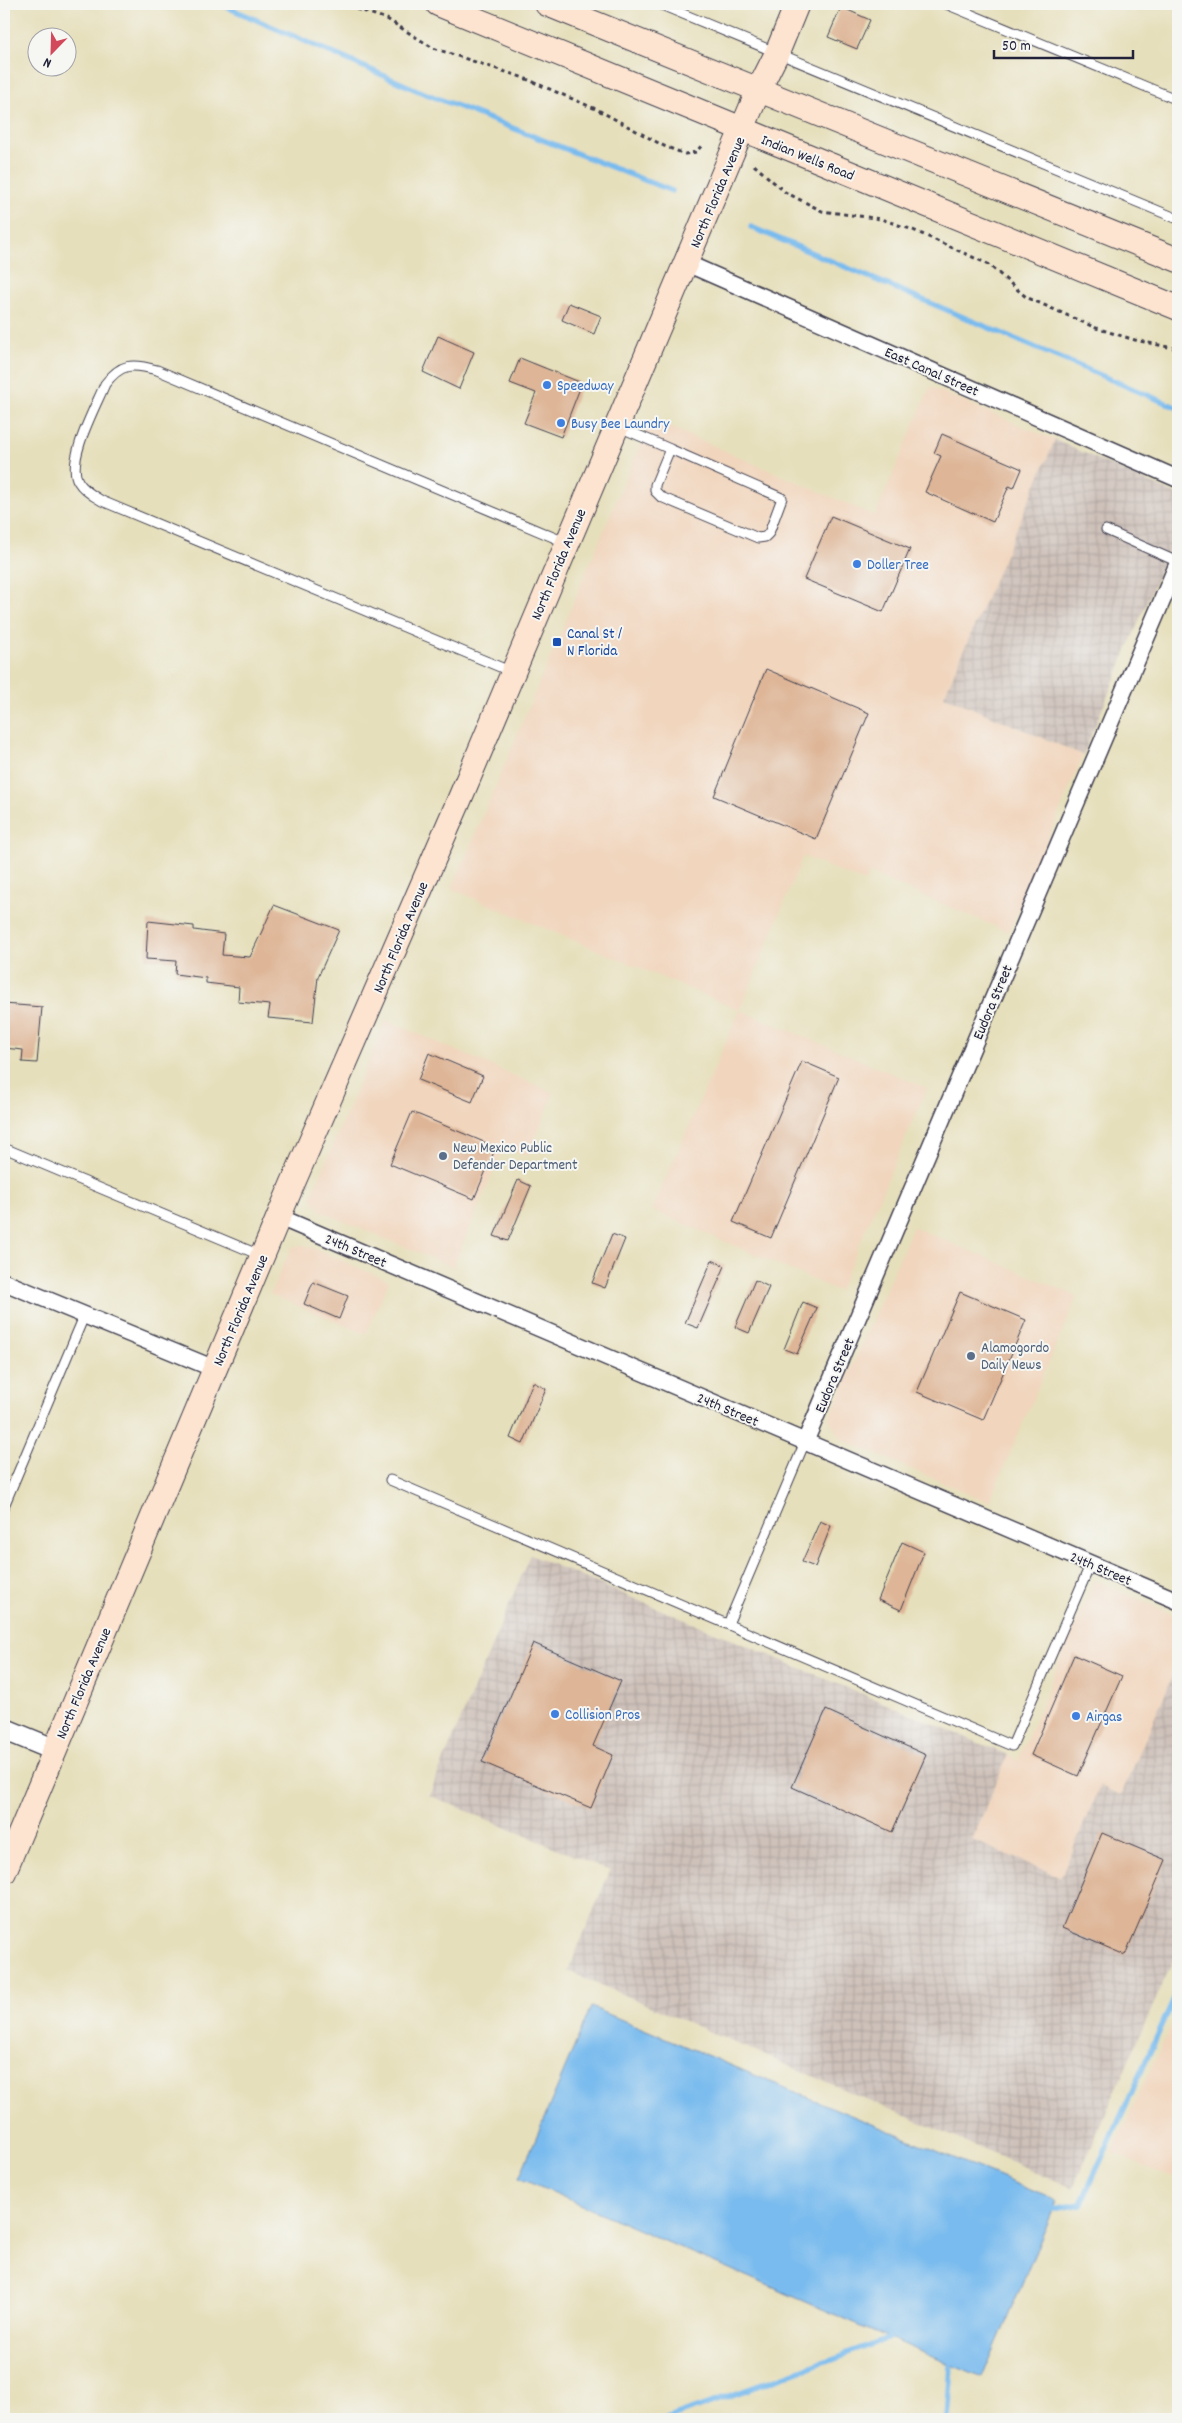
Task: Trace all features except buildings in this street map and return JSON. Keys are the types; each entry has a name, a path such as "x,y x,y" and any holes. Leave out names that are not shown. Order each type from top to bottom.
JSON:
{"main road":[{"name":"Indian Wells Road","path":"438,4 743,131 1178,308"},
{"path":"547,4 1178,260"},
{"name":"North Florida Avenue","path":"4,1872 262,1257 743,131 759,89 777,53 797,4"}],"street":[{"name":"East Canal Street","path":"686,263 1178,479"},
{"name":"Eudora Street","path":"805,1442 1178,562"},
{"name":"24th Street","path":"279,1217 1178,1601"},
{"path":"4,1282 215,1369"},
{"path":"4,1730 54,1750"}],"lane":[{"path":"660,4 1178,219"},
{"path":"946,4 1178,100"},
{"path":"512,672 102,502 88,492 78,480 74,468 75,458 105,384 112,374 124,366 139,365 157,370 567,542"},
{"path":"617,426 782,498 770,533 765,537 758,538 661,497 655,491 656,484 670,450"},
{"path":"1106,530 1178,562"},
{"path":"4,1148 262,1257"},
{"path":"4,1506 85,1314"},
{"path":"728,1624 805,1442"},
{"path":"390,1480 1012,1746 1091,1563"}],"path":[{"path":"341,4 386,19 434,48 524,78 598,110 664,146 685,154 696,152 704,143"},
{"path":"754,165 785,192 822,211 881,219 913,230 988,264 1026,297 1096,328 1135,340 1178,349"}],"shaded area":[{"path":"930,387 1055,440 944,696 1083,755 1009,932 869,873 865,882 803,856 740,1010 452,889 651,419 875,516"},
{"path":"1055,440 1178,495 1178,528 1083,755 944,696"},
{"path":"740,1010 927,1088 839,1291 652,1210"},
{"path":"386,1020 554,1093 528,1156 504,1146 453,1267 322,1212 311,1197"},
{"path":"913,1227 1077,1296 989,1502 843,1440 829,1419"},
{"path":"305,1245 389,1281 366,1334 270,1294 292,1247"},
{"path":"530,1555 1008,1755 972,1840 1061,1877 1100,1786 1121,1795 1178,1664 1178,1949 1073,2188 568,1971 610,1871 429,1795"},
{"path":"1094,1580 1178,1617 1178,1664 1121,1795 1100,1786 1061,1877 972,1840 1008,1755 1018,1760"},
{"path":"1178,2011 1178,2180 1111,2153"}],"water":[{"path":"591,2007 1057,2201 982,2378 519,2178"}],"waterway":[{"path":"220,4 419,91 672,191"},
{"path":"751,227 1178,408"},
{"path":"1053,2209 1081,2204 1178,1990"},
{"path":"666,2419 889,2338"},
{"path":"947,2419 951,2365"}],"place":[{"name":"Speedway","path":"547,385"},
{"name":"Busy Bee Laundry","path":"561,423"},
{"name":"Doller Tree","path":"857,564"},
{"name":"Canal St / N Florida","path":"557,642"},
{"name":"New Mexico Public Defender Department","path":"443,1156"},
{"name":"Alamogordo Daily News","path":"971,1356"},
{"name":"Collision Pros","path":"555,1714"},
{"name":"Airgas","path":"1076,1716"}]}
